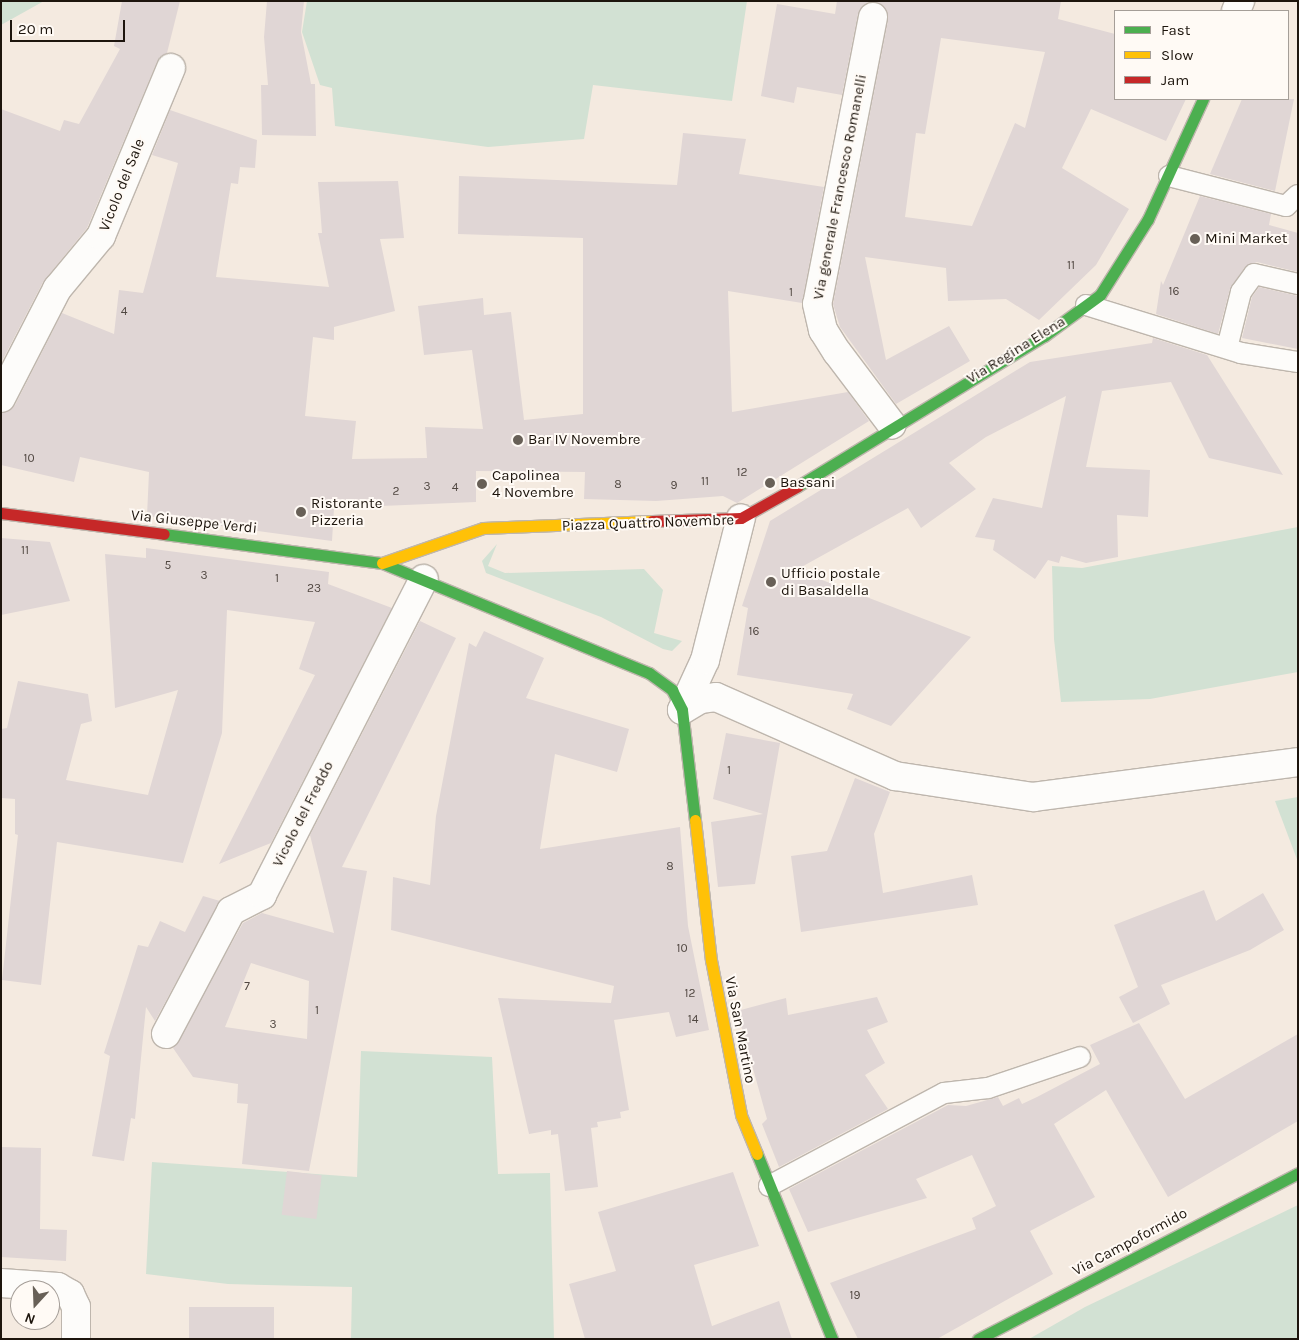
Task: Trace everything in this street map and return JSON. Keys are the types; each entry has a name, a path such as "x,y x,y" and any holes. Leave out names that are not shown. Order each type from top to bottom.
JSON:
{"main road":[{"name":"Via Regina Elena","path":"740,518 892,425 1044,336 1086,305 1105,286 1148,219 1203,100"},
{"name":"Via Giuseppe Verdi","path":"1,513 382,563"},
{"name":"Piazza Quattro Novembre","path":"382,563 483,528 740,518"},
{"path":"382,563 649,672 672,690 682,710"},
{"name":"Via San Martino","path":"682,710 711,960 741,1114 832,1339"},
{"name":"Via Campoformido","path":"978,1339 1298,1173"}],"street":[{"name":"Via generale Francesco Romanelli","path":"873,17 817,304 823,330 837,352 892,425"},
{"name":"Vicolo del Sale","path":"1,398 57,290 101,236 171,68"},
{"name":"Piazza Quattro Novembre","path":"682,710 705,660 740,518"},
{"name":"Vicolo del Freddo","path":"166,1034 231,911 262,895 424,579"},
{"path":"682,710 700,699 716,697 895,776 1033,797 1298,762"},
{"path":"1,1283 58,1287 70,1294 76,1307 76,1339"}],"lane":[{"path":"1169,176 1286,206 1298,195"},
{"path":"1227,348 1241,292 1254,274 1298,284"},
{"path":"1086,305 1227,348 1298,362"},
{"path":"769,1186 944,1093 988,1088 1080,1057"}],"green space":[{"path":"1,1 44,1 1,25"},
{"path":"307,1 747,1 732,101 593,85 584,139 488,147 335,126 332,88 320,85 302,32"},
{"path":"1298,527 1298,672 1150,699 1061,702 1054,639 1052,566 1082,568"},
{"path":"497,544 488,566 505,573 644,569 663,590 654,633 682,641 672,651 663,649 601,617 486,573 482,561"},
{"path":"1298,797 1298,862 1275,801"},
{"path":"361,1051 492,1057 498,1174 550,1173 554,1339 351,1339 352,1287 228,1284 146,1274 152,1162 357,1177"},
{"path":"1298,1205 1298,1339 1029,1339 1085,1307"}],"building":[{"path":"122,1 180,1 167,53 157,62 87,228 43,282 1,363 1,109 60,131 64,120 79,124 120,49 114,46"},
{"path":"267,1 304,1 301,32 311,84 315,84 316,136 262,135 261,85 268,85 264,37"},
{"path":"837,1 1061,1 1058,19 1114,34 1114,100 1186,100 1166,141 1091,109 1062,168 1129,209 1096,265 1039,320 1006,299 948,301 946,268 865,257 886,360 949,326 970,361 896,404 840,327 833,304 888,20 884,6 868,2 858,14 842,95 797,87 794,103 761,96 777,4 835,14","holes":["941,38 1045,52 1025,128 1015,123 972,226 905,217 916,133 925,134"]},
{"path":"1294,99 1275,191 1210,174 1242,100"},
{"path":"170,110 257,140 255,168 240,167 238,184 231,183 216,277 329,287 318,233 322,233 318,182 398,181 404,238 380,239 395,311 334,327 334,340 313,337 305,416 356,421 352,459 427,458 425,427 483,429 472,350 424,355 418,306 483,298 484,315 511,312 524,420 583,414 583,238 458,234 459,176 677,185 683,133 746,139 739,174 824,187 802,303 728,291 732,412 848,392 869,421 737,503 723,496 656,501 584,499 585,472 476,471 476,502 334,508 332,541 147,516 149,472 80,457 74,482 1,465 1,414 15,405 62,313 114,334 119,290 143,293 178,163 152,155"},
{"path":"1200,196 1271,214 1269,225 1298,233 1298,272 1257,262 1245,267 1230,289 1218,334 1156,314 1161,281 1163,285"},
{"path":"1259,287 1298,296 1298,349 1242,338 1252,297"},
{"path":"1153,338 1207,355 1283,475 1209,458 1171,382 1102,391 1086,467 1150,470 1148,517 1117,515 1118,557 1086,563 1061,556 1059,563 1048,560 1035,579 993,550 995,540 975,537 993,498 1042,508 1066,396 986,437 949,463 976,489 921,528 908,508 796,570 971,637 891,726 847,709 853,694 737,675 748,608 742,606 770,521 1030,362 1152,343"},
{"path":"1,538 50,542 70,601 1,615"},
{"path":"146,548 329,572 328,584 392,608 271,843 219,864 315,675 299,669 315,622 227,610 222,733 183,863 57,842 41,985 2,980 18,835 15,834 15,799 1,798 1,729 7,728 18,681 88,694 92,721 81,724 66,780 148,795 178,690 115,708 105,554 146,558"},
{"path":"420,621 456,638 342,867 367,871 309,1171 242,1164 248,1104 237,1103 238,1084 193,1077 173,1048 243,923 262,913 334,933 310,835","holes":["251,963 309,981 307,1039 225,1027"]},
{"path":"484,631 544,658 526,698 629,729 617,772 555,754 540,849 680,827 688,926 709,1030 676,1037 669,1012 614,1020 629,1110 620,1112 621,1118 597,1122 598,1127 591,1128 598,1187 565,1191 558,1134 551,1135 551,1130 529,1134 498,998 611,1003 614,986 391,930 393,877 430,885 436,816 469,643 476,647"},
{"path":"726,733 780,743 755,884 718,887 711,822 763,814 713,799"},
{"path":"855,778 890,792 874,834 883,893 972,875 978,905 801,932 791,856 827,851"},
{"path":"1204,890 1216,921 1263,893 1284,930 1250,950 1161,985 1170,1004 1133,1023 1119,997 1138,987 1114,925"},
{"path":"203,896 220,901 155,1021 146,1007 135,1119 131,1118 124,1161 92,1156 110,1056 104,1053 138,945 148,947 160,921 185,932"},
{"path":"877,997 888,1022 867,1030 885,1063 865,1075 888,1109 779,1167 762,1124 767,1119 737,1011 786,998 788,1015"},
{"path":"1139,1023 1185,1099 1298,1034 1298,1121 1168,1197 1106,1090 1054,1124 1095,1197 1030,1231 1053,1274 937,1339 858,1339 830,1283 976,1229 972,1218 996,1206 972,1155 916,1179 927,1198 808,1232 789,1189 948,1105 966,1106 998,1097 1003,1106 1019,1098 1022,1104 1037,1097 1100,1064 1090,1045"},
{"path":"1,1147 41,1148 40,1229 67,1230 66,1261 1,1257"},
{"path":"287,1171 322,1175 316,1219 282,1215"},
{"path":"733,1172 759,1246 694,1265 712,1326 779,1301 792,1339 585,1339 569,1284 616,1271 598,1212"},
{"path":"189,1307 274,1307 274,1339 189,1339"}],"traffic: fast":[{"path":"798,486 1044,336 1100,295 1148,219 1203,100"},
{"path":"164,534 382,563 649,673 672,690 682,710 695,820"},
{"path":"757,1154 832,1339"},
{"path":"978,1339 1298,1173"}],"traffic: slow":[{"path":"382,563 483,528 652,521"},
{"path":"695,820 711,960 741,1115 757,1154"}],"traffic: jam":[{"path":"652,521 741,518 798,486"},
{"path":"1,513 164,534"}],"place":[{"name":"Mini Market","path":"1195,239"},
{"name":"Bar IV Novembre","path":"518,440"},
{"name":"Bassani","path":"770,483"},
{"name":"Capolinea 4 Novembre","path":"482,484"},
{"name":"Ristorante Pizzeria","path":"301,512"},
{"name":"Ufficio postale di Basaldella","path":"771,582"}]}
